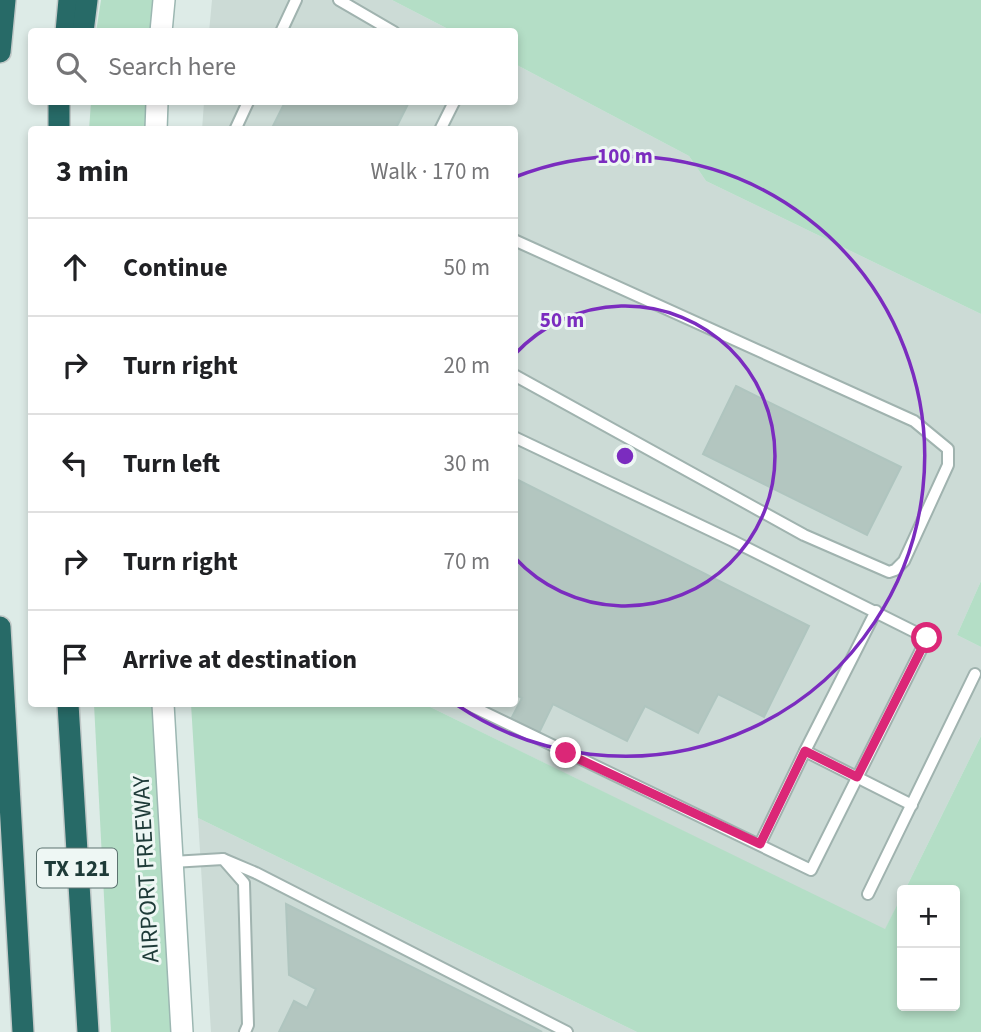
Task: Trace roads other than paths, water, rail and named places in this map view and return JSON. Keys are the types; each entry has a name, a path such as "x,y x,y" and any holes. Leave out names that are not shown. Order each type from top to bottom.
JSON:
{"highway":[{"path":"0,52 5,0"},
{"path":"66,28 69,0"},
{"path":"84,28 87,0"},
{"path":"59,126 60,105"},
{"name":"TX 121","path":"0,627 23,1032"},
{"name":"TX 121","path":"68,707 88,1032"}],"main road":[{"path":"162,28 164,0"},
{"path":"156,126 157,105"},
{"name":"AIRPORT FREEWAY","path":"163,707 181,1032"}],"lane":[{"path":"283,28 296,0"},
{"path":"339,0 387,28"},
{"path":"237,126 247,105"},
{"path":"442,126 452,105"},
{"path":"518,242 914,421 948,449 948,465 904,561 895,570 888,572 804,535 518,377"},
{"path":"473,707 811,870 927,638 518,439"},
{"path":"760,844 876,611"},
{"path":"868,894 975,674"},
{"path":"805,751 912,805"},
{"path":"223,859 244,883 248,1025 244,1032"},
{"path":"172,862 223,859 256,873 567,1032"}]}
